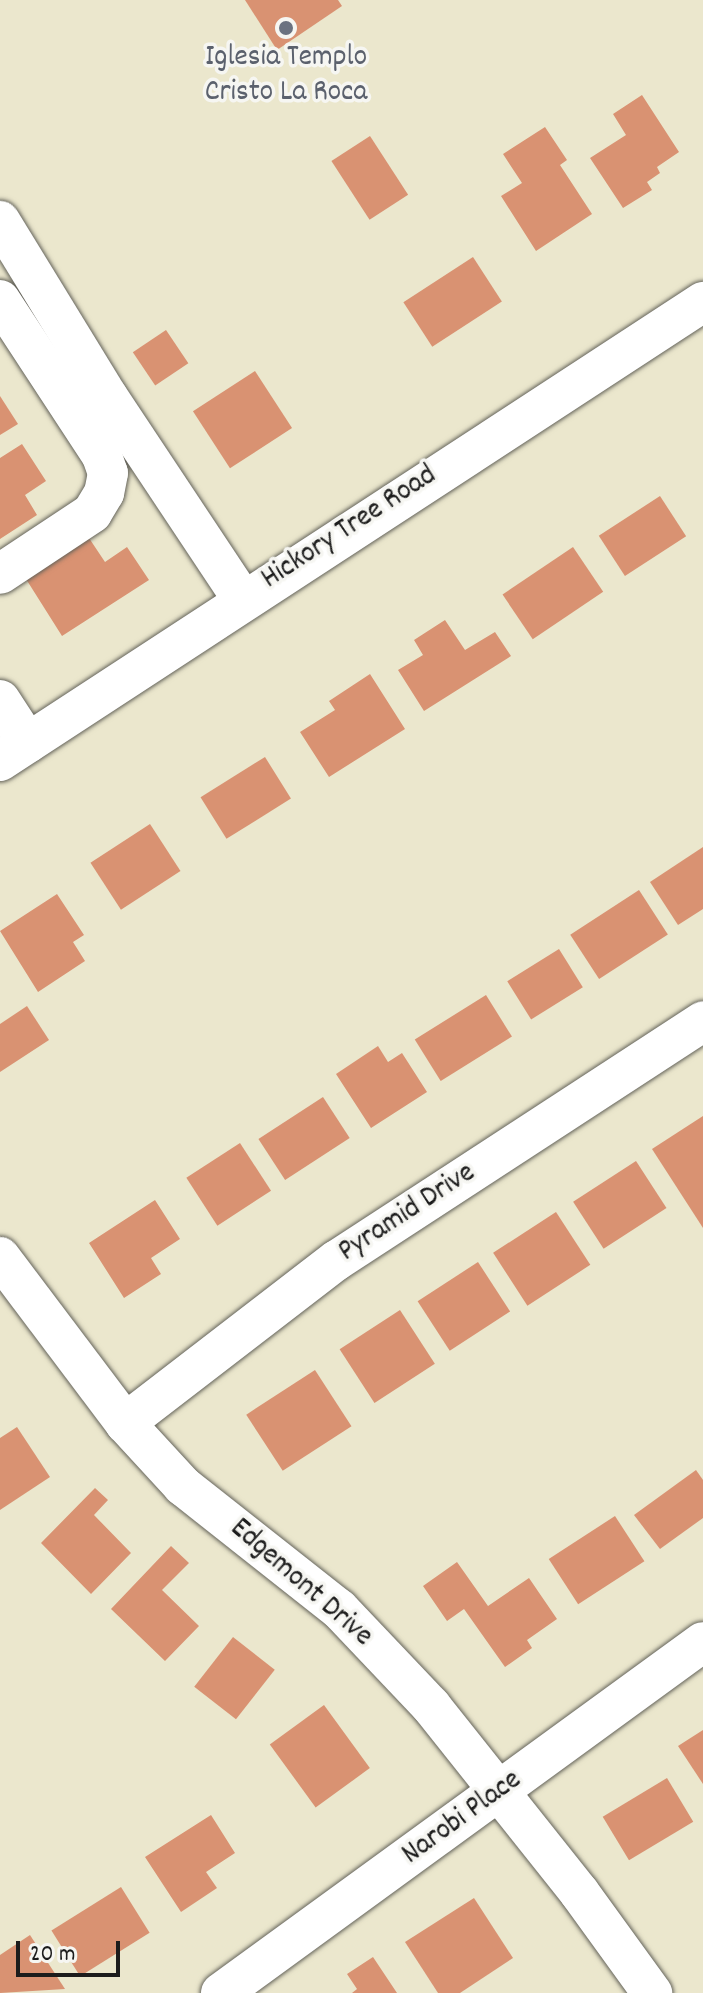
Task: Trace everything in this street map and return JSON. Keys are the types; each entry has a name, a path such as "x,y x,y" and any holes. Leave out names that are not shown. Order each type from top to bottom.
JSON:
{"street":[{"path":"0,221 108,397 242,599"},
{"path":"0,300 102,456 108,473 104,493 92,513 0,574"},
{"name":"Hickory Tree Road","path":"14,752 242,599 703,302"},
{"path":"0,700 14,752"},
{"name":"Pyramid Drive","path":"125,1423 337,1260 703,1021"},
{"name":"Edgemont Drive","path":"0,1257 125,1423 183,1486 339,1609 431,1706 652,1993"},
{"name":"Narobi Place","path":"221,1993 703,1642"}],"building":[{"name":"Iglesia Templo Cristo La Roca","path":"245,0 338,0 342,6 277,50"},
{"path":"642,95 679,152 657,167 660,173 647,182 652,190 623,208 590,158 626,135 613,114"},
{"path":"545,127 567,160 560,165 592,214 536,251 501,196 522,183 503,154"},
{"path":"370,136 408,195 370,220 331,161"},
{"path":"473,257 502,301 432,347 403,302"},
{"path":"166,330 188,363 155,386 133,352"},
{"path":"255,371 292,428 230,468 193,411"},
{"path":"0,396 18,424 0,435"},
{"path":"22,444 46,481 25,495 37,515 0,539 0,458"},
{"path":"660,496 686,536 625,576 599,536"},
{"path":"89,538 105,562 127,547 149,580 62,636 26,579"},
{"path":"573,547 603,592 533,639 503,595"},
{"path":"445,620 465,650 495,632 511,656 424,711 398,670 423,655 414,640"},
{"path":"370,674 405,729 329,777 300,732 335,710 329,701"},
{"path":"265,757 291,799 227,839 201,797"},
{"path":"150,824 180,871 121,910 90,863"},
{"path":"703,847 703,909 678,925 650,882"},
{"path":"639,890 668,934 599,979 570,935"},
{"path":"57,894 84,935 73,942 85,961 38,992 0,931"},
{"path":"559,949 583,987 531,1019 507,981"},
{"path":"486,995 512,1037 441,1081 415,1040"},
{"path":"27,1006 49,1040 0,1072 0,1024"},
{"path":"378,1046 388,1062 402,1053 427,1092 371,1128 336,1074"},
{"path":"323,1097 350,1138 285,1180 258,1139"},
{"path":"703,1116 703,1228 652,1149"},
{"path":"240,1143 271,1191 217,1226 186,1178"},
{"path":"636,1161 666,1208 604,1249 573,1202"},
{"path":"155,1200 180,1239 151,1258 161,1274 124,1298 89,1243"},
{"path":"556,1212 590,1265 527,1306 493,1253"},
{"path":"478,1262 510,1311 450,1351 418,1301"},
{"path":"400,1310 435,1364 374,1403 340,1349"},
{"path":"315,1370 351,1426 283,1471 246,1415"},
{"path":"17,1427 50,1477 0,1510 0,1438"},
{"path":"696,1470 703,1480 703,1518 660,1549 634,1515"},
{"path":"95,1488 108,1500 94,1515 131,1553 91,1594 41,1543"},
{"path":"615,1516 644,1561 578,1604 549,1559"},
{"path":"171,1546 189,1563 162,1590 199,1626 165,1661 111,1609"},
{"path":"457,1562 488,1606 529,1578 557,1619 527,1640 532,1648 505,1667 464,1609 447,1621 423,1586"},
{"path":"233,1637 275,1670 236,1719 194,1687"},
{"path":"324,1705 370,1768 316,1807 270,1744"},
{"path":"703,1730 703,1784 678,1746"},
{"path":"667,1778 693,1822 629,1860 603,1817"},
{"path":"211,1815 235,1853 206,1872 217,1888 181,1912 145,1857"},
{"path":"121,1887 150,1933 80,1976 51,1930"},
{"path":"474,1898 513,1958 460,1993 438,1993 405,1942"},
{"path":"30,1935 65,1989 0,1993 0,1955"},
{"path":"373,1957 397,1993 352,1993 357,1989 347,1974"}],"place":[{"name":"Iglesia Templo Cristo La Roca","path":"286,28"}]}
